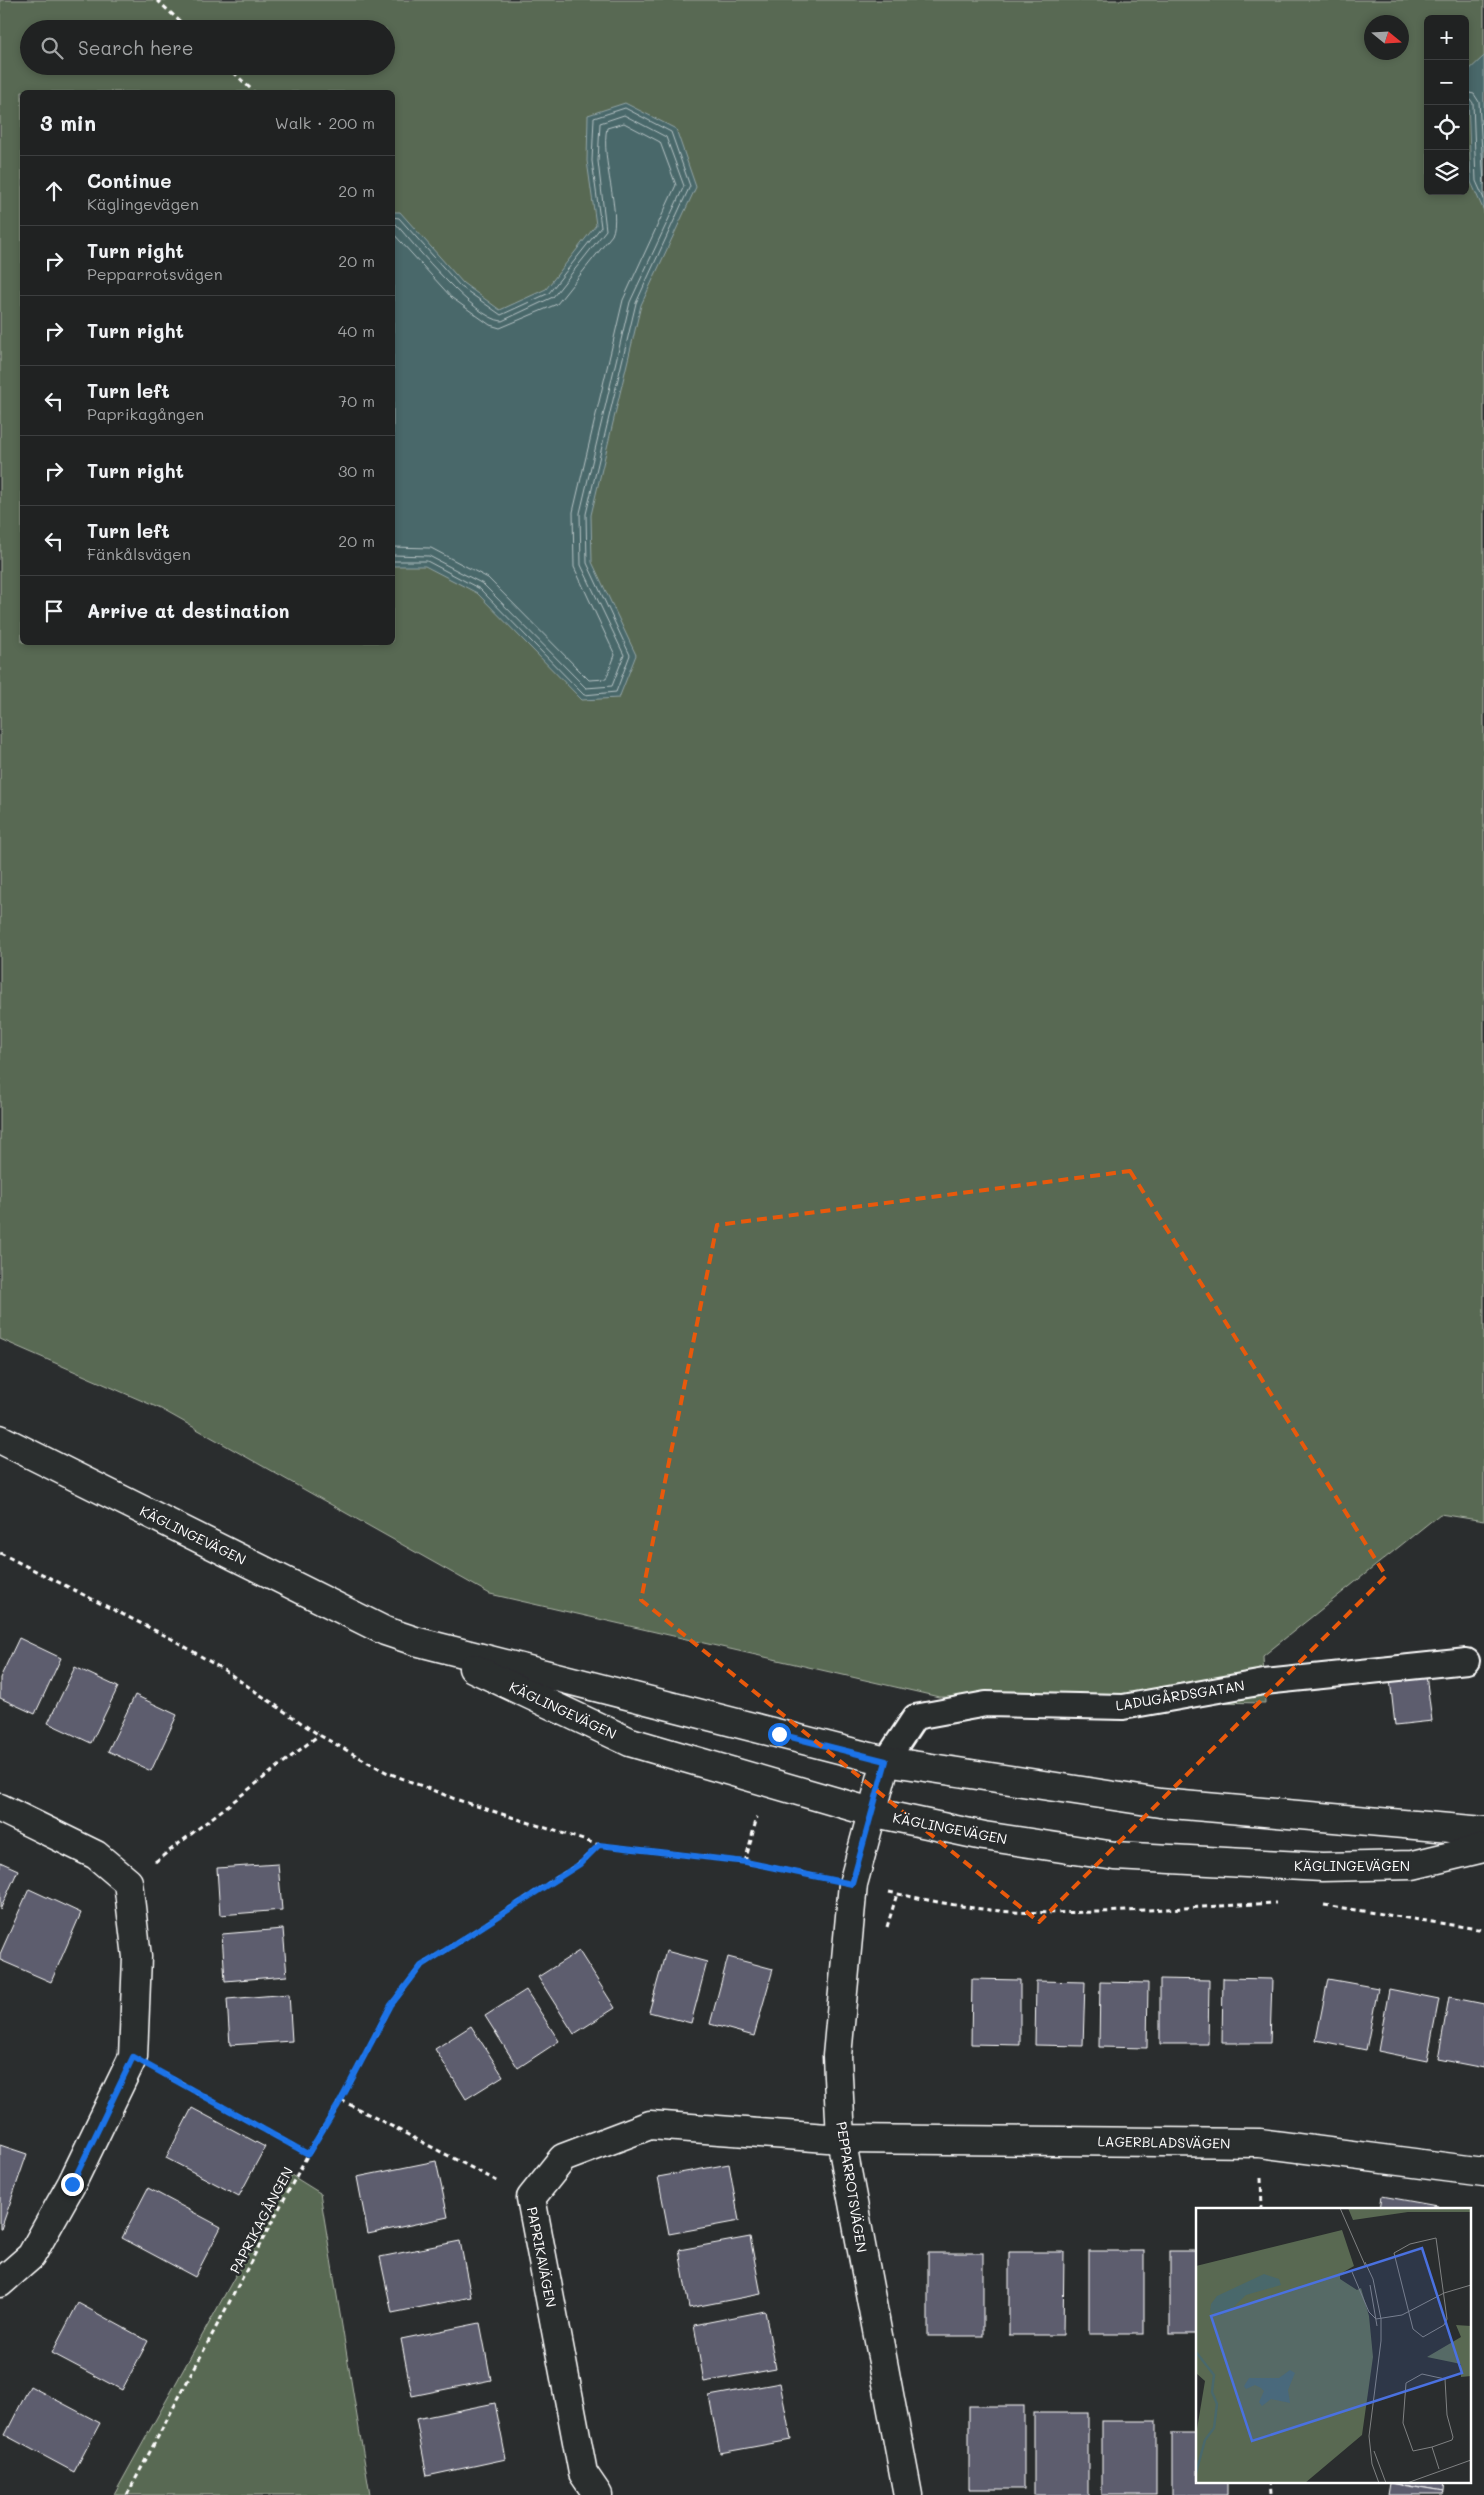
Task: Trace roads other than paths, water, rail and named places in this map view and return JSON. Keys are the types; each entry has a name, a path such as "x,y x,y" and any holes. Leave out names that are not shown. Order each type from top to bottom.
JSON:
{"main road":[{"name":"KÄGLINGEVÄGEN","path":"0,1439 385,1631 415,1641 886,1761 1160,1803 1484,1831"},
{"name":"KÄGLINGEVÄGEN","path":"415,1641 630,1742 871,1812 984,1836 1125,1857 1322,1867 1413,1866 1484,1848"},
{"name":"PEPPARROTSVÄGEN","path":"886,1761 852,1884 837,2056 842,2139 908,2495"},
{"path":"0,1808 96,1855 128,1882 137,1957 133,2057 72,2184 31,2256 0,2283"},
{"name":"PAPRIKAVÄGEN","path":"598,2495 583,2473 531,2198 563,2158 650,2125 842,2139"},
{"name":"LAGERBLADSVÄGEN","path":"842,2139 1260,2143 1484,2172"}],"lane":[{"name":"LADUGÅRDSGATAN","path":"886,1761 915,1717 986,1704 1123,1707 1264,1682 1467,1660"}],"water":[{"path":"1484,56 1484,211 1471,182 1469,70"},
{"path":"625,103 676,129 696,187 641,305 591,515 592,562 636,655 619,698 582,700 477,593 425,566 395,566 395,212 400,212 463,283 500,310 546,289 596,225 587,161 588,115"}]}
